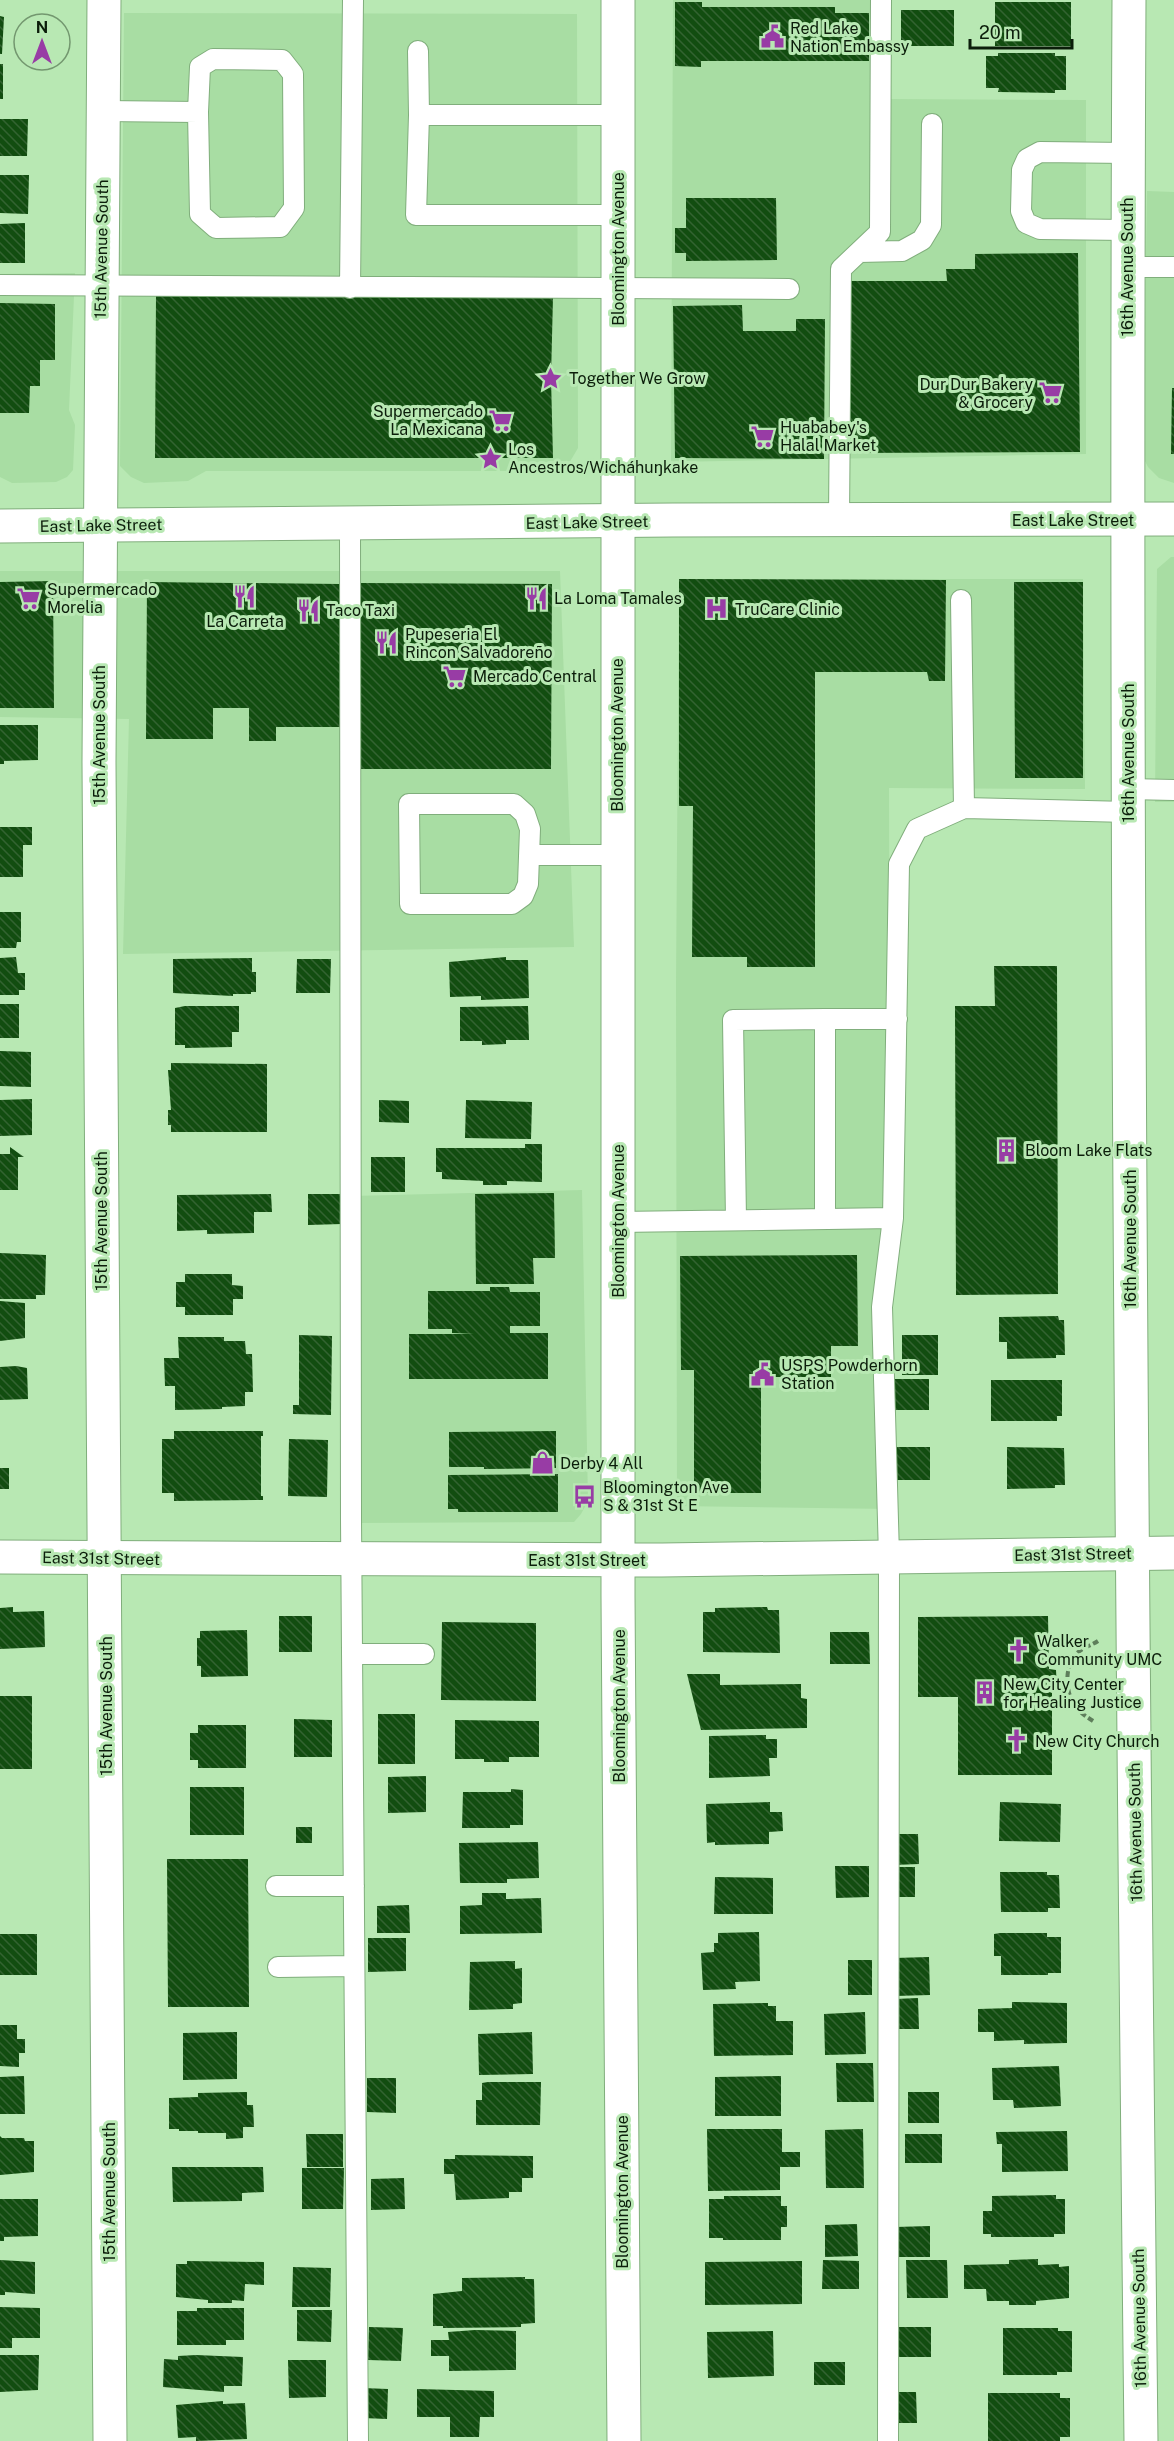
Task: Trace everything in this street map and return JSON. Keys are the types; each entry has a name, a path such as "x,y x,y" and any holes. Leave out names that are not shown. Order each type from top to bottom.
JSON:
{"street":[{"name":"15th Avenue South","path":"104,0 99,525 110,2441"},
{"name":"Bloomington Avenue","path":"618,0 617,855 624,2441"},
{"name":"16th Avenue South","path":"1129,0 1128,801 1132,1553 1141,2441"},
{"name":"East Lake Street","path":"0,526 1174,519"},
{"name":"East 31st Street","path":"0,1557 352,1560 1174,1553"}],"lane":[{"path":"350,288 353,0"},
{"path":"839,520 841,269 880,232 881,0"},
{"path":"418,51 416,215 618,215"},
{"path":"213,59 282,60 293,74 294,208 280,227 216,228 200,214 198,112 200,67 213,59"},
{"path":"103,111 198,112"},
{"path":"419,115 619,115"},
{"path":"859,252 902,251 922,240 931,225 932,124"},
{"path":"1127,230 1040,229 1026,223 1021,211 1022,170 1027,159 1040,152 1128,153"},
{"path":"1127,267 1174,267"},
{"path":"0,285 789,289"},
{"path":"350,523 352,1654 358,2441"},
{"path":"961,600 964,808"},
{"path":"888,2441 889,1557 882,1307 893,1218 899,864 917,829 964,808 1128,801 1174,790"},
{"path":"410,804 514,804 525,814 530,829 529,855 528,884 523,896 512,904 410,904 410,804"},
{"path":"529,855 617,855"},
{"path":"825,1018 825,1219"},
{"path":"736,1220 733,1020 897,1018"},
{"path":"618,1222 893,1218"},
{"path":"352,1654 424,1654"},
{"path":"276,1886 354,1886"},
{"path":"278,1967 354,1966"}],"path":[{"path":"1093,1721 1075,1707 1069,1695 1067,1678 1070,1664 1077,1653 1098,1641"}],"shaded area":[{"path":"673,0 884,0 886,99 1086,100 1086,454 671,462"},
{"path":"124,13 577,14 578,448 568,465 554,471 206,471 188,481 144,483 131,477 120,466"},
{"path":"1147,191 1174,192 1174,483 1159,478 1148,467 1143,457"},
{"path":"75,273 69,410 75,425 73,470 67,477 56,482 12,483 0,477 0,274"},
{"path":"1174,557 1174,802 1155,802 1157,569"},
{"path":"0,571 560,571 574,947 123,954 129,719 0,717"},
{"path":"679,579 1083,579 1085,789 889,788 891,1509 677,1506 676,985"},
{"path":"582,1190 588,1501 581,1514 574,1522 356,1523 352,1196"}],"building":[{"name":"Red Lake Nation Embassy","path":"675,2 702,2 702,7 835,7 835,13 869,13 869,61 701,61 701,67 675,66"},
{"path":"995,2 1071,2 1071,46 995,46"},
{"path":"901,10 954,10 954,46 901,46"},
{"path":"0,16 4,17 2,54 0,54"},
{"path":"998,53 1055,53 1055,56 1066,56 1066,90 1055,90 1055,93 998,92 999,88 986,88 986,56 998,56"},
{"path":"0,64 3,64 3,99 0,99"},
{"path":"0,119 28,119 27,156 0,156"},
{"path":"0,175 29,175 28,214 0,213"},
{"path":"686,198 776,198 777,260 686,261 686,253 675,253 675,228 686,228"},
{"path":"25,223 25,263 0,263 0,224"},
{"path":"1078,253 1080,452 846,453 845,281 947,281 946,269 975,269 975,254"},
{"path":"156,295 553,297 551,378 553,458 155,458"},
{"path":"0,303 55,304 55,360 40,360 40,386 30,386 29,413 0,413"},
{"path":"742,305 743,331 796,331 796,319 825,319 824,459 675,458 673,306"},
{"path":"1172,388 1174,388 1174,454 1171,454"},
{"path":"679,579 946,580 945,681 929,681 927,672 815,672 815,967 747,967 747,957 692,957 693,806 679,806"},
{"path":"53,581 54,708 0,708 0,582"},
{"path":"147,582 340,584 340,727 276,727 276,741 249,741 249,708 213,708 213,739 146,739"},
{"path":"1014,582 1083,582 1083,778 1015,778"},
{"name":"Mercado Central","path":"359,583 552,584 551,769 358,769"},
{"path":"0,725 38,725 38,760 4,761 4,764 0,764"},
{"path":"0,827 32,827 32,845 23,845 23,877 0,877"},
{"path":"0,912 21,912 21,942 17,942 16,948 0,948"},
{"path":"16,957 18,973 25,973 25,990 19,990 19,995 0,995 0,958"},
{"path":"506,957 506,960 528,960 529,998 481,1000 481,996 450,997 449,962"},
{"path":"252,958 252,972 256,972 256,992 233,994 233,996 173,993 173,959"},
{"path":"297,959 331,959 330,993 296,993"},
{"name":"Bloom Lake Flats","path":"994,966 1057,966 1058,1294 956,1295 955,1006 995,1006"},
{"path":"0,1004 19,1004 19,1038 0,1038"},
{"path":"239,1006 239,1032 232,1032 232,1047 185,1048 185,1045 175,1045 175,1008"},
{"path":"528,1006 529,1040 506,1040 506,1044 482,1045 482,1041 460,1041 460,1007"},
{"path":"0,1051 31,1052 31,1087 0,1086"},
{"path":"171,1063 267,1064 267,1132 171,1132 171,1125 168,1125 168,1110 171,1110 168,1070 171,1070"},
{"path":"32,1099 32,1135 0,1136 0,1100"},
{"path":"379,1100 409,1101 409,1123 379,1122"},
{"path":"466,1100 532,1102 531,1139 465,1138"},
{"path":"525,1144 542,1144 542,1182 507,1181 507,1185 483,1185 483,1181 442,1179 442,1172 436,1172 436,1148 525,1148"},
{"path":"10,1147 24,1157 18,1157 18,1190 0,1190 0,1154 10,1154"},
{"path":"371,1157 405,1157 405,1192 371,1192"},
{"path":"554,1193 555,1258 533,1258 534,1284 476,1284 475,1194"},
{"path":"271,1194 272,1212 254,1212 254,1233 207,1234 207,1230 177,1231 177,1195"},
{"path":"308,1194 341,1194 342,1224 308,1225"},
{"path":"0,1253 46,1255 45,1295 36,1295 36,1299 0,1299"},
{"name":"USPS Powderhorn Station","path":"857,1255 858,1346 831,1346 831,1377 761,1377 761,1493 694,1493 694,1370 681,1370 680,1256"},
{"path":"185,1274 232,1274 232,1285 243,1286 243,1299 233,1299 233,1315 185,1315 185,1307 176,1307 176,1282 185,1282"},
{"path":"490,1287 509,1287 510,1292 540,1292 540,1326 510,1326 510,1333 548,1333 548,1379 409,1379 409,1334 474,1334 452,1333 452,1329 428,1329 428,1291 490,1291"},
{"path":"0,1301 25,1303 25,1338 0,1341"},
{"path":"1058,1316 1059,1320 1064,1320 1065,1355 1056,1355 1056,1358 1007,1359 1007,1342 999,1342 999,1317"},
{"path":"299,1335 332,1336 331,1415 293,1414 293,1405 299,1405"},
{"path":"902,1335 938,1335 938,1375 902,1375"},
{"path":"178,1337 224,1337 224,1341 245,1341 246,1354 252,1354 253,1392 245,1392 245,1406 175,1410 175,1386 165,1386 164,1358 179,1358"},
{"path":"0,1367 27,1368 28,1399 0,1400"},
{"path":"895,1379 929,1379 929,1410 895,1410"},
{"path":"991,1380 1062,1380 1062,1416 1057,1416 1057,1421 991,1421"},
{"path":"174,1431 263,1431 263,1436 261,1436 261,1496 263,1500 174,1501 174,1493 162,1493 162,1439 174,1439"},
{"path":"556,1431 556,1468 449,1467 449,1432"},
{"path":"289,1439 328,1440 327,1497 288,1496"},
{"path":"893,1447 930,1447 930,1480 894,1480"},
{"path":"1007,1447 1064,1448 1065,1485 1055,1485 1055,1488 1007,1489"},
{"path":"0,1468 9,1468 9,1489 0,1489"},
{"path":"558,1474 558,1512 458,1512 458,1509 448,1509 448,1475"},
{"path":"13,1607 13,1612 44,1611 45,1647 0,1649 0,1608"},
{"path":"767,1607 768,1610 779,1610 780,1653 703,1652 703,1612 715,1612 715,1608"},
{"path":"279,1616 312,1616 312,1652 279,1652"},
{"name":"New City Center for Healing Justice","path":"1048,1616 1049,1669 1056,1670 1057,1689 1052,1690 1052,1775 958,1775 958,1697 918,1697 918,1617"},
{"path":"442,1622 536,1623 536,1701 441,1700"},
{"path":"247,1630 248,1676 201,1677 201,1666 197,1666 197,1638 200,1638 200,1631"},
{"path":"830,1632 869,1632 870,1664 830,1664"},
{"path":"687,1674 720,1674 720,1685 801,1684 801,1698 807,1699 807,1728 701,1730"},
{"path":"0,1696 32,1696 32,1769 0,1769"},
{"path":"378,1714 415,1714 415,1764 378,1764"},
{"path":"294,1719 332,1720 332,1757 294,1757"},
{"path":"455,1720 539,1721 539,1757 509,1757 509,1762 455,1759"},
{"path":"198,1725 246,1725 246,1768 198,1768 198,1760 190,1760 190,1733 198,1733"},
{"path":"766,1735 766,1739 777,1739 777,1758 769,1758 770,1776 709,1778 709,1736"},
{"path":"426,1776 426,1812 388,1813 388,1777"},
{"path":"190,1787 244,1787 244,1835 190,1835"},
{"path":"511,1789 523,1790 523,1825 510,1825 510,1828 462,1828 463,1792 511,1792"},
{"path":"770,1802 770,1812 782,1812 783,1831 769,1832 769,1844 715,1845 715,1842 707,1843 706,1804"},
{"path":"1000,1802 1061,1804 1060,1842 999,1841"},
{"path":"296,1827 312,1827 312,1843 296,1843"},
{"path":"894,1834 918,1834 919,1864 894,1865"},
{"path":"538,1842 539,1878 507,1879 507,1883 460,1883 459,1843"},
{"path":"167,1859 248,1859 249,2007 168,2007"},
{"path":"835,1866 869,1866 869,1897 836,1898"},
{"path":"894,1867 915,1867 915,1897 894,1897"},
{"path":"1000,1872 1047,1872 1047,1875 1059,1875 1060,1908 1048,1908 1048,1912 1001,1912"},
{"path":"715,1877 773,1878 773,1914 714,1914"},
{"path":"482,1893 506,1893 506,1899 541,1898 542,1933 460,1934 460,1906 482,1905"},
{"path":"409,1905 410,1933 377,1933 377,1906"},
{"path":"759,1932 760,1981 735,1982 736,1989 703,1990 701,1953 714,1952 714,1943 718,1943 718,1933"},
{"path":"1047,1933 1047,1937 1061,1937 1061,1973 1001,1975 1001,1956 994,1956 994,1934"},
{"path":"0,1934 37,1934 37,1975 0,1975"},
{"path":"368,1938 406,1938 406,1971 368,1972"},
{"path":"929,1957 930,1995 895,1996 894,1958"},
{"path":"848,1960 872,1960 872,1995 848,1995"},
{"path":"515,1961 515,1969 522,1968 522,2003 513,2004 513,2009 469,2010 470,1962"},
{"path":"918,1998 919,2029 896,2029 895,1999"},
{"path":"1012,2002 1067,2003 1067,2043 1024,2044 1024,2040 994,2041 994,2032 978,2032 978,2009 1012,2008"},
{"path":"768,2003 768,2006 776,2006 776,2021 793,2021 793,2055 714,2056 713,2004"},
{"path":"865,2012 866,2054 825,2055 824,2014"},
{"path":"0,2025 17,2025 17,2039 25,2039 25,2053 19,2053 19,2067 0,2066"},
{"path":"237,2032 237,2079 183,2080 183,2033"},
{"path":"532,2032 533,2074 479,2075 478,2034"},
{"path":"836,2063 873,2063 874,2102 837,2102"},
{"path":"1059,2066 1061,2106 1014,2108 1013,2100 993,2100 992,2068"},
{"path":"24,2076 25,2114 0,2114 0,2077"},
{"path":"781,2076 781,2116 715,2116 715,2077"},
{"path":"367,2078 396,2078 396,2113 367,2112"},
{"path":"541,2082 540,2125 476,2125 476,2100 482,2100 482,2083"},
{"path":"247,2092 247,2105 253,2105 254,2127 243,2127 243,2138 226,2139 226,2133 198,2133 198,2131 169,2129 169,2098 198,2097 198,2093"},
{"path":"908,2092 939,2092 939,2123 908,2123"},
{"path":"707,2129 782,2129 782,2152 800,2152 800,2167 780,2167 780,2190 708,2191"},
{"path":"863,2129 864,2188 826,2188 825,2130"},
{"path":"1067,2131 1068,2171 1002,2172 1002,2144 997,2144 996,2132"},
{"path":"306,2134 343,2134 343,2167 307,2167"},
{"path":"905,2134 942,2134 942,2163 905,2163"},
{"path":"0,2136 34,2141 34,2172 0,2175"},
{"path":"455,2155 533,2156 533,2178 522,2178 522,2192 509,2192 509,2198 456,2200 454,2174 444,2174 444,2159 455,2159"},
{"path":"172,2167 263,2167 264,2192 242,2193 242,2201 173,2202"},
{"path":"302,2168 344,2168 343,2209 302,2209"},
{"path":"404,2178 405,2209 371,2210 371,2179"},
{"path":"1056,2195 1056,2199 1065,2199 1065,2234 1054,2234 1054,2237 991,2237 991,2234 983,2234 983,2211 992,2211 992,2196"},
{"path":"724,2196 781,2196 781,2206 787,2206 787,2227 781,2227 781,2240 709,2238 709,2199 724,2199"},
{"path":"0,2199 38,2199 38,2236 4,2237 4,2241 0,2241"},
{"path":"857,2224 858,2256 825,2257 825,2225"},
{"path":"930,2226 930,2257 895,2257 895,2227"},
{"path":"1038,2259 1038,2265 1069,2266 1069,2298 1036,2301 1036,2305 1009,2305 1009,2301 987,2301 986,2289 964,2289 964,2265 1009,2264 1009,2260"},
{"path":"0,2260 35,2262 35,2294 5,2292 5,2295 0,2295"},
{"path":"823,2260 859,2261 859,2289 822,2289"},
{"path":"906,2260 947,2260 948,2298 907,2298"},
{"path":"187,2261 264,2262 264,2285 245,2284 244,2301 232,2300 232,2303 208,2303 208,2300 176,2297 176,2264 187,2264"},
{"path":"802,2261 802,2304 705,2305 705,2262"},
{"path":"293,2267 331,2268 330,2307 292,2307"},
{"path":"525,2277 525,2279 534,2279 535,2323 521,2324 521,2327 443,2328 443,2326 433,2326 433,2294 462,2291 462,2278"},
{"path":"0,2307 40,2308 40,2338 12,2338 12,2348 0,2348"},
{"path":"197,2308 244,2308 244,2340 226,2340 226,2345 177,2345 177,2311 197,2311"},
{"path":"297,2310 332,2310 331,2342 297,2341"},
{"path":"369,2327 403,2328 401,2361 368,2360"},
{"path":"897,2327 931,2327 931,2357 898,2357"},
{"path":"1003,2328 1058,2328 1058,2331 1072,2331 1072,2372 1057,2372 1057,2375 1003,2375"},
{"path":"516,2331 516,2370 449,2371 449,2356 431,2356 431,2340 449,2340 448,2332"},
{"path":"773,2331 774,2376 708,2378 707,2332"},
{"path":"0,2355 39,2355 38,2390 0,2392"},
{"path":"178,2356 243,2357 242,2386 224,2386 224,2392 163,2387 164,2359 178,2360"},
{"path":"288,2360 326,2360 326,2397 289,2398"},
{"path":"814,2362 845,2362 845,2385 814,2385"},
{"path":"363,2388 388,2389 387,2419 363,2418"},
{"path":"417,2389 494,2391 494,2417 480,2417 479,2437 450,2437 450,2417 417,2417"},
{"path":"895,2392 916,2392 917,2423 896,2423"},
{"path":"988,2393 1060,2393 1060,2398 1070,2398 1070,2437 1060,2437 1060,2441 988,2441"},
{"path":"223,2401 223,2404 245,2403 247,2439 196,2441 196,2437 178,2438 176,2405"}],"place":[{"name":"Red Lake Nation Embassy","path":"772,37"},
{"name":"Together We Grow","path":"551,378"},
{"name":"Dur Dur Bakery & Grocery","path":"1051,393"},
{"name":"Supermercado La Mexicana","path":"501,420"},
{"name":"Huababey's Halal Market","path":"762,436"},
{"name":"Los Ancestros/Wicháhuŋkake","path":"490,458"},
{"name":"La Carreta","path":"245,596"},
{"name":"Supermercado Morelia","path":"29,598"},
{"name":"La Loma Tamales","path":"536,598"},
{"name":"TruCare Clinic","path":"717,609"},
{"name":"Taco Taxi","path":"308,610"},
{"name":"Pupeseria El Rincon Salvadoreño","path":"387,643"},
{"name":"Mercado Central","path":"455,676"},
{"name":"Bloom Lake Flats","path":"1007,1150"},
{"name":"USPS Powderhorn Station","path":"763,1374"},
{"name":"Derby 4 All","path":"542,1463"},
{"name":"Bloomington Ave S & 31st St E","path":"585,1496"},
{"name":"Walker Community UMC","path":"1019,1650"},
{"name":"New City Center for Healing Justice","path":"985,1693"},
{"name":"New City Church","path":"1017,1741"}]}
